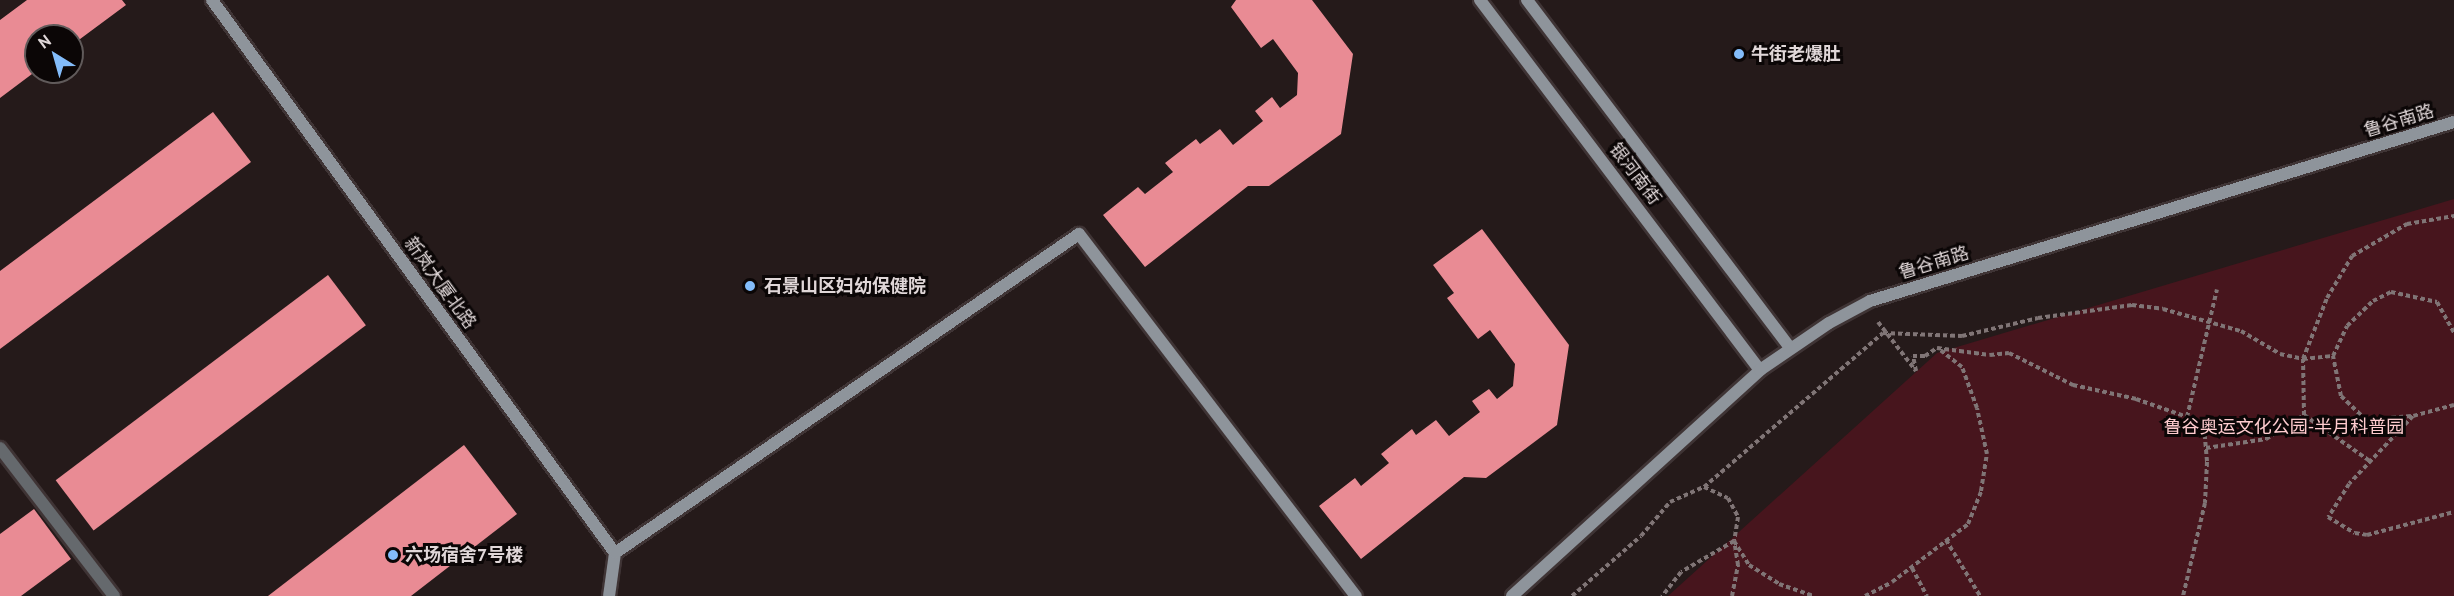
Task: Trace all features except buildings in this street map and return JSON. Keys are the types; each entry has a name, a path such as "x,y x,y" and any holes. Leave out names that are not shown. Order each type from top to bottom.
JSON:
{"street":[{"name":"新岚大厦北路","path":"212,0 615,553"},
{"name":"银河南街","path":"1480,0 1760,370"},
{"name":"银河南街","path":"1527,0 1790,348"},
{"name":"鲁谷南路","path":"1512,596 1760,370 1790,348 1870,301 2454,122"},
{"path":"609,596 615,553 1078,234 1356,596"}],"lane":[{"path":"0,447 114,596"}],"path":[{"path":"2304,415 2302,358 2327,298 2352,256 2407,224 2454,216"},
{"path":"2187,417 2217,289"},
{"path":"2454,333 2437,302 2391,292 2373,301 2347,326 2333,356 2341,396 2366,420 2413,416 2454,405"},
{"path":"1870,301 1883,333 1916,371 1913,356 1925,356 1937,348 1990,355 2008,353 2073,385 2136,399 2187,417 2204,427 2205,503 2182,596"},
{"path":"1572,596 1641,537 1670,502 1704,487 1883,333 1962,336 2038,318 2132,305 2163,309 2241,331 2280,354 2302,358 2333,356"},
{"path":"1865,596 1912,568 1968,524 1981,491 1987,454 1977,408 1962,367 1937,348"},
{"path":"2206,448 2266,439 2304,415"},
{"path":"2304,415 2370,462"},
{"path":"2413,416 2349,484 2328,517 2355,533 2367,535 2454,512"},
{"path":"1704,487 1728,498 1738,518 1734,541 1738,565 1732,596"},
{"path":"1946,540 1980,596"},
{"path":"1662,596 1681,572 1734,541"},
{"path":"1734,541 1749,565 1779,584 1814,596"},
{"path":"1912,568 1927,596"}],"green space":[{"name":"鲁谷奥运文化公园-半月科普园","path":"2454,199 2454,596 1668,596 1937,353"}],"place":[{"name":"牛街老爆肚","path":"1739,54"},
{"name":"石景山区妇幼保健院","path":"750,286"},
{"name":"六场宿舍7号楼","path":"393,555"}]}
